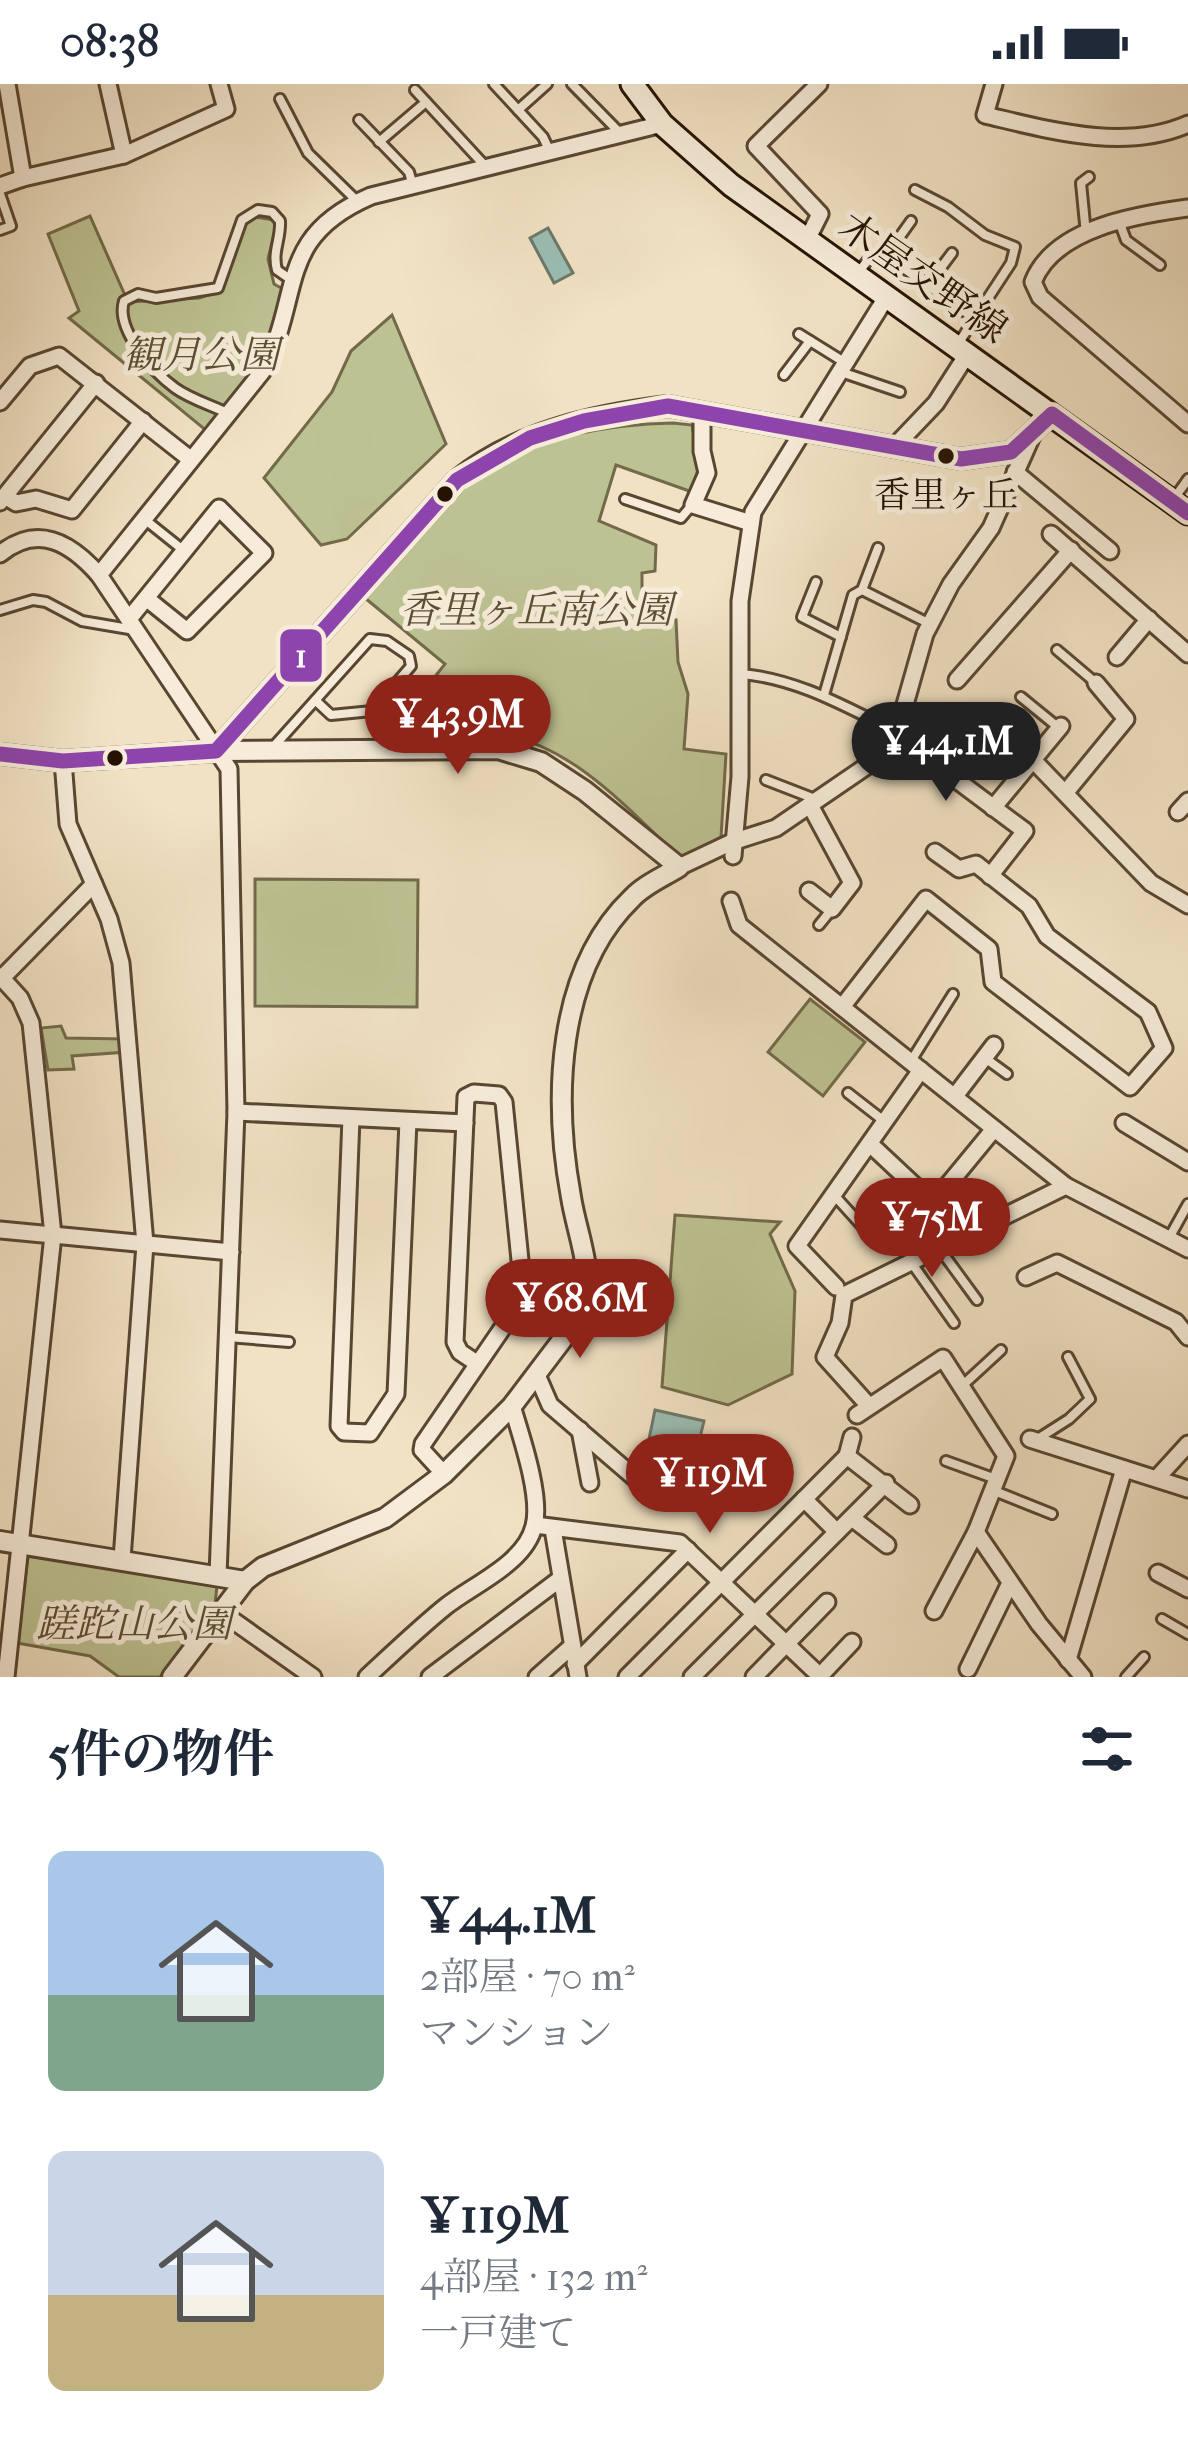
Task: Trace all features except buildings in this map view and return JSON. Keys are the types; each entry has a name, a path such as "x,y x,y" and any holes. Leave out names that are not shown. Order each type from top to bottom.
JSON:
{"main road":[{"name":"木屋交野線","path":"634,85 662,124 731,185 1180,507"}],"street":[{"path":"22,178 5,87 28,84"},
{"path":"108,84 124,155"},
{"path":"0,190 22,178 124,155 226,109 219,84"},
{"path":"807,240 820,214 756,146 819,84"},
{"path":"994,84 985,115 1040,128 1109,138 1188,124"},
{"path":"99,574 252,386 275,346 290,279 309,241 329,220 358,202 413,186 662,124"},
{"path":"1184,413 1040,297 1034,282 1042,259 1086,235 1133,215 1188,208"},
{"path":"733,849 740,777 740,601 751,523 776,472 887,296"},
{"path":"895,446 936,403 963,349"},
{"path":"0,402 30,366 59,356 190,459"},
{"path":"0,374 14,385"},
{"path":"96,383 3,499 16,503 36,499 72,510 143,422"},
{"path":"216,751 457,481 486,457 558,428 668,406 961,459 993,457 1011,452 1052,414"},
{"path":"702,412 701,451 707,473 693,505 751,523"},
{"path":"172,1677 245,1582 263,1568 385,1517 444,1474 512,1406 581,1315 588,1298 588,1278 570,1192 564,1045 571,1002 609,924 634,894 679,868 776,828 878,760 896,733 930,624 951,584 991,528 1032,436"},
{"path":"1015,472 1110,550"},
{"path":"132,624 146,598 219,508 264,553 187,631 146,598"},
{"path":"1051,534 1188,654"},
{"path":"0,554 30,536 57,539 81,554 229,770 236,1112 218,1574"},
{"path":"958,680 1071,550"},
{"path":"1118,657 1149,619"},
{"path":"1066,792 1126,719 1096,683"},
{"path":"993,808 1060,727"},
{"path":"896,733 1025,831 990,876"},
{"path":"0,754 63,760 216,751 498,749 541,763 570,782 679,868"},
{"path":"63,760 68,824 110,919 121,963 145,1244 122,1559"},
{"path":"1033,760 1151,883 1184,896"},
{"path":"809,891 832,909 852,883 815,804"},
{"path":"842,1007 926,899 989,949 994,982 1130,1087 1164,1048 1148,1012 1047,936 1029,906 976,864 959,869 935,852"},
{"path":"6,1677 53,1235 31,1023 20,998 1,978 94,884"},
{"path":"731,902 739,925 1066,1186 1188,1249"},
{"path":"955,1096 989,1052"},
{"path":"836,1287 797,1246 885,1122 916,1066"},
{"path":"444,1474 422,1450 423,1444 478,1364 519,1304 523,1290 504,1102 500,1095 474,1093 466,1097 455,1342 460,1352 478,1364"},
{"path":"236,1112 465,1124"},
{"path":"351,1118 340,1426 344,1432 370,1433 396,1394 408,1121"},
{"path":"1124,1123 1188,1162"},
{"path":"870,1144 933,1203 994,1129"},
{"path":"934,1611 976,1532 1006,1456 944,1358 863,1411 826,1357 840,1323 844,1295 1066,1186"},
{"path":"0,1230 231,1252"},
{"path":"1026,1277 1057,1263 1176,1322 1188,1337"},
{"path":"537,1375 550,1405 636,1487 670,1488"},
{"path":"512,1406 560,1579 577,1670"},
{"path":"580,1430 590,1483"},
{"path":"627,1677 847,1456 852,1437"},
{"path":"1032,1440 1188,1489"},
{"path":"1157,1478 1188,1444"},
{"path":"847,1456 910,1505"},
{"path":"1068,1660 1124,1469"},
{"path":"692,1677 886,1484"},
{"path":"804,1499 837,1532"},
{"path":"852,1518 886,1545"},
{"path":"544,1527 680,1543 820,1677 852,1642"},
{"path":"368,1677 544,1527"},
{"path":"976,1532 1083,1677"},
{"path":"0,1540 245,1582"},
{"path":"577,1670 688,1550"},
{"path":"1158,1574 1188,1589"},
{"path":"430,1677 560,1579"},
{"path":"968,1669 1010,1583"},
{"path":"754,1677 827,1602"},
{"path":"221,1612 313,1677"},
{"path":"537,1677 572,1646"}],"lane":[{"path":"494,84 543,137 550,152"},
{"path":"518,110 547,84"},
{"path":"572,84 621,134"},
{"path":"415,90 487,167"},
{"path":"280,99 308,153 358,202"},
{"path":"379,142 425,102"},
{"path":"359,120 409,172 413,186"},
{"path":"1086,235 1081,183 1089,177"},
{"path":"0,190 11,226 0,230"},
{"path":"915,190 949,207 985,235 1015,247 1011,263 975,319 963,349"},
{"path":"229,414 174,388 132,339 122,319 124,301 138,294 156,298 218,288 242,220 258,210 272,212 280,221 273,253 277,270 290,279"},
{"path":"886,256 911,221"},
{"path":"1119,221 1126,240 1160,265"},
{"path":"857,274 881,252 975,319"},
{"path":"928,285 952,254"},
{"path":"799,334 844,368 900,392"},
{"path":"784,375 810,341"},
{"path":"1180,507 1188,479"},
{"path":"625,499 681,518 693,505"},
{"path":"142,518 184,550"},
{"path":"824,695 853,595 862,590 878,548"},
{"path":"817,583 802,617 841,637"},
{"path":"862,590 930,624"},
{"path":"0,610 33,600 82,621 132,624"},
{"path":"270,751 315,700 370,639 387,641 409,656 410,666 372,711 332,715 315,700"},
{"path":"1057,650 1096,683"},
{"path":"740,674 759,675 824,695 896,733"},
{"path":"1021,697 1060,727"},
{"path":"766,780 815,804"},
{"path":"819,925 832,909"},
{"path":"916,1066 953,994"},
{"path":"989,1052 1007,1074"},
{"path":"848,1093 885,1122"},
{"path":"834,1195 863,1227"},
{"path":"1169,1239 1188,1204"},
{"path":"940,1248 977,1300"},
{"path":"911,1262 954,1323"},
{"path":"227,1337 289,1342"},
{"path":"962,1386 1001,1350"},
{"path":"1006,1456 1069,1419 1090,1399 1068,1357"},
{"path":"946,1461 1052,1514"},
{"path":"1162,1619 1188,1634"},
{"path":"1126,1677 1144,1657"}],"green space":[{"name":"観月公園","path":"90,216 128,302 199,298 221,291 245,225 255,217 274,220 268,259 274,284 283,289 273,331 246,382 208,432 69,318 79,311 48,234"},
{"path":"392,315 446,444 347,539 321,545 264,478 332,392 351,351"},
{"name":"香里ヶ丘南公園","path":"692,425 699,466 692,492 616,465 599,521 656,545 655,571 642,573 642,618 676,620 678,662 688,694 684,749 726,754 721,837 681,859 621,801 552,751 500,734 389,735 445,664 365,598 453,498 505,458 576,434"},
{"path":"255,879 418,880 417,1007 255,1006"},
{"path":"810,999 865,1042 823,1096 768,1052"},
{"path":"61,1026 66,1038 126,1039 127,1052 72,1056 74,1069 48,1070 41,1028"},
{"path":"675,1215 780,1222 770,1234 795,1291 792,1374 728,1405 662,1387"},
{"name":"蹉跎山公園","path":"28,1556 217,1585 215,1605 160,1677 119,1677 90,1656 17,1643"}],"water":[{"path":"548,228 573,273 554,283 530,238"},
{"path":"655,1410 704,1421 697,1450 649,1439"}],"transit line":[{"name":"1","path":"0,754 63,761 216,751 457,480 530,438 584,421 668,406 961,459 1011,452 1052,414 1188,513"}],"place":[{"name":"香里ヶ丘","path":"946,456"}]}
